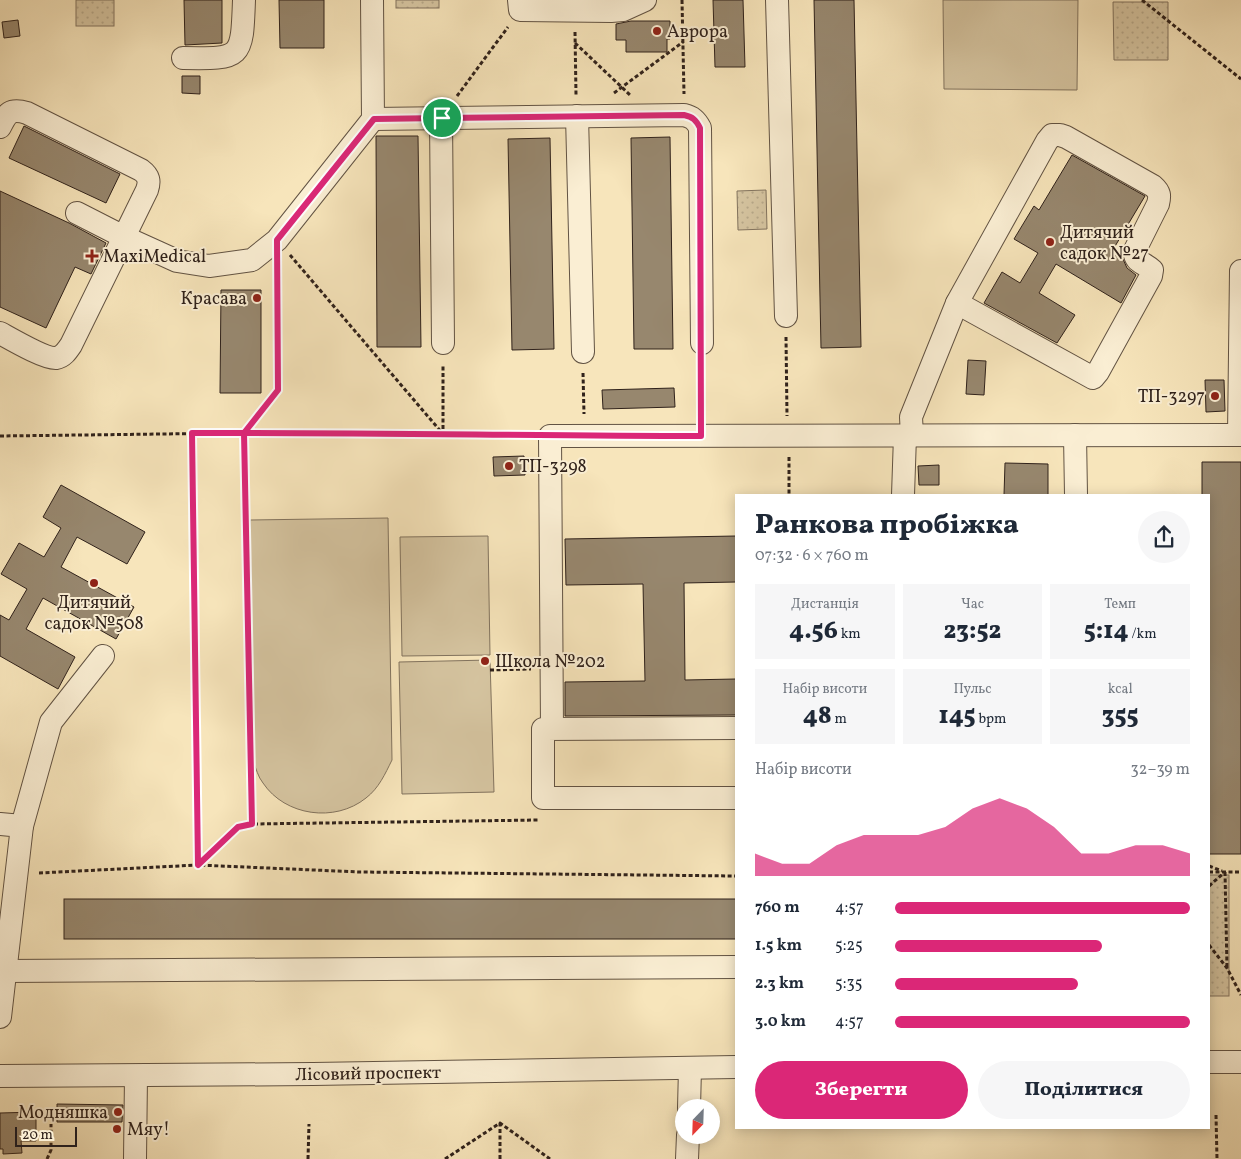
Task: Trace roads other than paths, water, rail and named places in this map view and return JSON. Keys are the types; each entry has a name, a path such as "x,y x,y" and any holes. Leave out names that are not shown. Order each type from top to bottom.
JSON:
{"street":[{"path":"183,58 219,59 232,55 239,46 243,36 244,0"},
{"path":"77,213 177,261 208,266 252,260 277,240 374,119 372,0"},
{"path":"520,5 574,10 623,10 645,0"},
{"path":"777,0 786,316"},
{"path":"0,127 10,112 17,111 27,114 142,170 148,175 149,182 147,190 65,354 56,358 47,357 0,333"},
{"path":"583,352 585,116"},
{"path":"374,119 691,116 700,128 702,342"},
{"path":"442,118 443,343"},
{"path":"903,494 911,417 957,303 1046,141 1052,135 1066,137 1159,191 1158,204 1134,255 1152,270 1151,276 1093,378 957,303"},
{"path":"552,728 550,436 1240,435 1241,271"},
{"path":"1075,435 1076,494"},
{"path":"0,1017 16,874 11,825 51,722 103,656"},
{"path":"735,728 543,729 543,798 735,798"},
{"path":"4,971 735,967"},
{"path":"1210,1062 1241,1062"},
{"name":"Лісовий проспект","path":"0,1076 136,1076 735,1067"},
{"path":"689,1099 690,1068"},
{"path":"135,1159 136,1076"},
{"path":"687,1159 688,1144"}],"place":[{"name":"Аврора","path":"657,31"},
{"name":"Дитячий садок №27","path":"1050,242"},
{"name":"MaxiMedical","path":"92,256"},
{"name":"Красава","path":"257,298"},
{"name":"ТП-3297","path":"1215,396"},
{"name":"ТП-3298","path":"509,466"},
{"name":"Дитячий садок №508","path":"94,583"},
{"name":"Школа №202","path":"485,661"},
{"name":"Модняшка","path":"118,1112"},
{"name":"Мяу!","path":"117,1129"}]}
